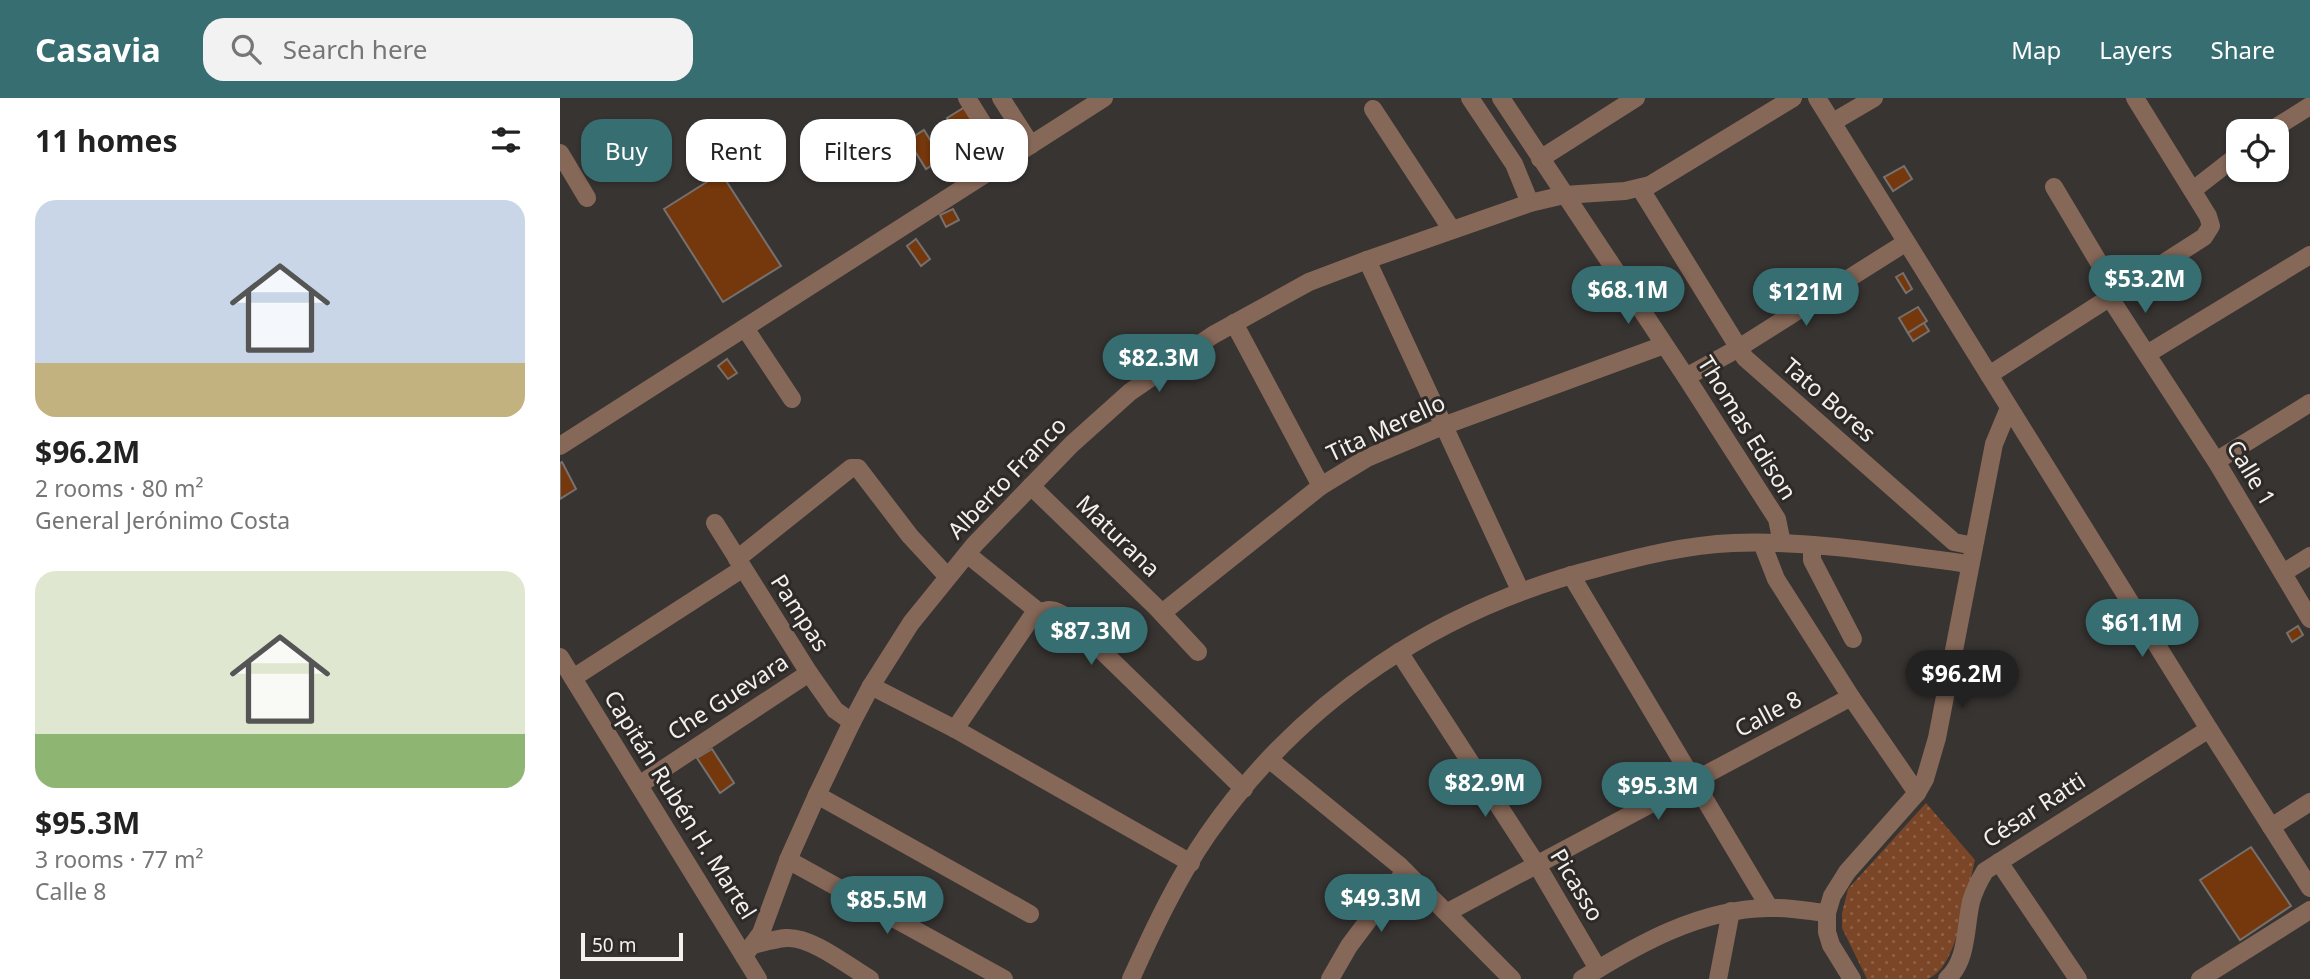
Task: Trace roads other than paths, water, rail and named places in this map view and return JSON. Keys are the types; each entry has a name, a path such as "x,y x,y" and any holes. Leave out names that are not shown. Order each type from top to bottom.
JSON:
{"street":[{"path":"967,98 980,119"},
{"path":"1002,98 1031,145"},
{"path":"1028,147 1104,98"},
{"path":"1470,98 1514,164 1530,203"},
{"name":"Thomas Edison","path":"1501,98 1777,519 1782,543"},
{"path":"1540,159 1636,98"},
{"name":"Alberto Franco","path":"749,950 761,933 788,860 852,723 871,686 911,623 947,576 1031,486 1072,444 1130,392 1163,367 1234,323 1309,282 1530,203 1564,195 1650,185 1793,98"},
{"path":"1817,98 1905,243 2310,888"},
{"path":"1833,122 1874,98"},
{"path":"1989,376 2204,237 2211,226 2193,190 2135,98"},
{"path":"2289,119 2310,106"},
{"path":"1373,109 1452,230"},
{"path":"560,153 587,198"},
{"path":"2193,190 2226,164"},
{"path":"560,446 973,182"},
{"path":"2054,187 2147,354 2310,255"},
{"name":"Tato Bores","path":"1640,188 1745,358 1954,542 1974,546"},
{"path":"1686,377 1737,349 1905,243"},
{"path":"1367,260 1520,590"},
{"path":"1234,323 1321,486"},
{"path":"745,328 792,399"},
{"name":"Tita Merello","path":"1162,613 1321,486 1367,458 1443,426 1664,345"},
{"name":"Calle 1","path":"2147,354 2216,461 2310,619"},
{"path":"2216,461 2310,403"},
{"path":"1852,979 1831,945 1827,932 1827,913 1832,896 1847,872 1917,793 1925,779 1937,738 1994,444 2010,408"},
{"path":"573,678 739,564 851,468 858,468 910,536 947,576"},
{"name":"Maturana","path":"1031,486 1162,613 1198,652"},
{"name":"Pampas","path":"715,523 809,673 835,710 852,723"},
{"path":"1131,979 1150,936 1208,835 1285,742 1366,673 1462,616 1520,590 1571,575 1656,553 1731,543 1812,545 1970,564"},
{"path":"1762,543 1776,579 1851,697 1917,793"},
{"path":"1812,545 1812,561 1853,639"},
{"path":"967,554 1039,612"},
{"path":"2283,573 2310,556"},
{"path":"1571,575 1769,907"},
{"path":"954,729 1033,615 1046,609 1055,609 1068,618 1244,789"},
{"name":"Picasso","path":"1399,652 1537,865 1598,969"},
{"name":"Capitán Rubén H. Martel","path":"560,657 639,785 749,950 758,979"},
{"name":"Che Guevara","path":"639,785 809,673"},
{"path":"871,686 954,729 1191,863"},
{"name":"Calle 8","path":"1448,912 1851,697"},
{"name":"César Ratti","path":"1947,979 1963,951 1976,887 1985,872 2209,729"},
{"path":"1270,760 1405,871 1512,979"},
{"path":"817,795 1030,914"},
{"path":"2271,827 2310,802"},
{"path":"788,860 1004,979"},
{"path":"1999,862 2078,979"},
{"path":"1331,979 1349,946 1405,871"},
{"path":"1582,979 1677,928 1731,911 1769,907 1827,913"},
{"path":"2200,979 2310,910"},
{"path":"1718,979 1731,911"},
{"path":"749,950 787,938 797,939 817,947 870,979"}]}
